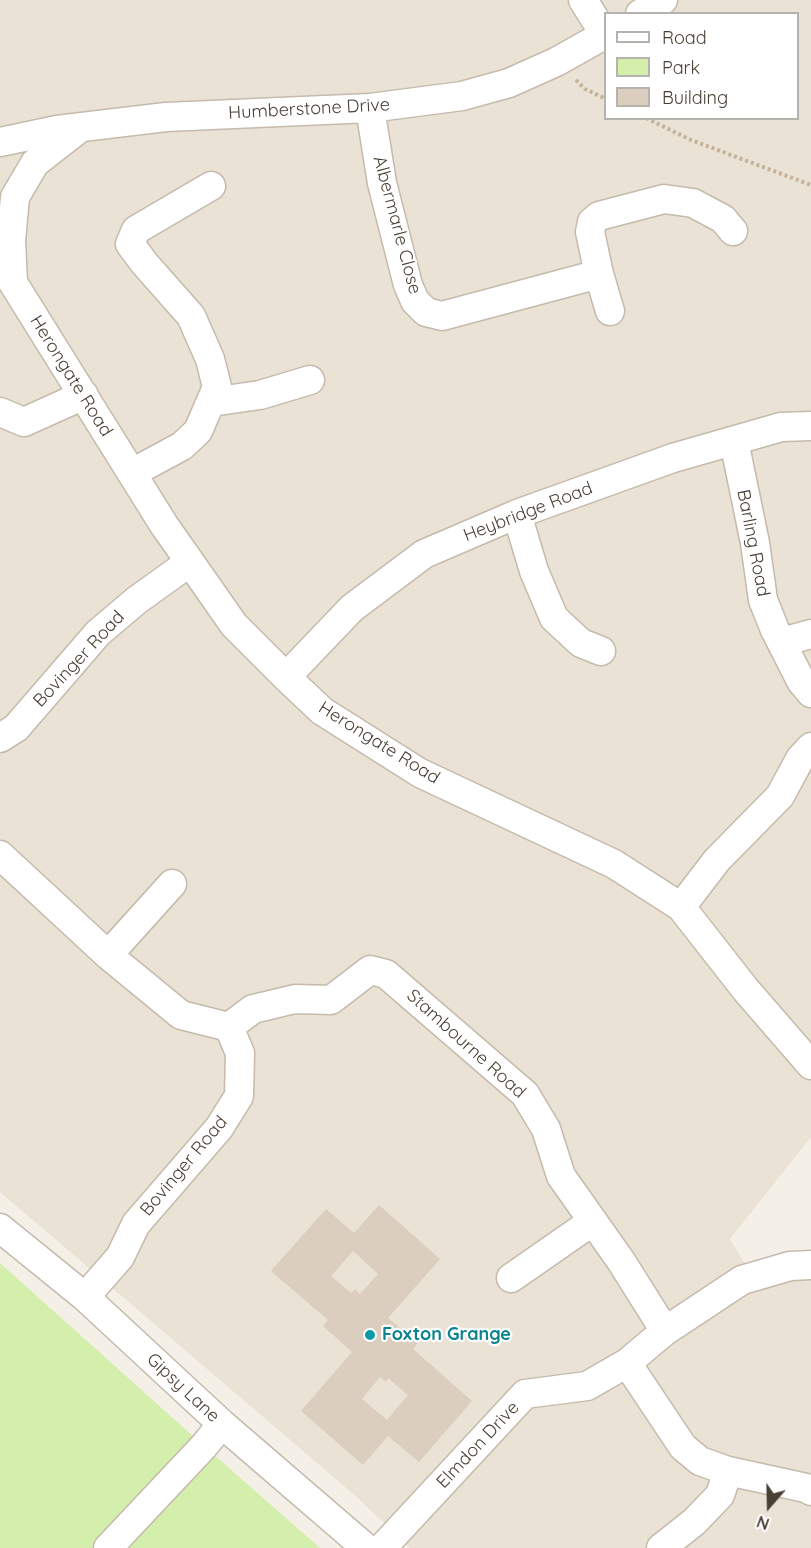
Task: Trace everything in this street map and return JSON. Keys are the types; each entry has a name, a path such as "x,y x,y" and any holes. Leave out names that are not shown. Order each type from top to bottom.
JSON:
{"street":[{"path":"583,0 604,32"},
{"path":"643,12 663,0"},
{"name":"Humberstone Drive","path":"0,142 81,127 166,117 370,108 462,96 509,83 556,62 604,35"},
{"name":"Albermarle Close","path":"370,108 382,183 408,285 415,301 426,312 442,316 599,274"},
{"path":"7,272 15,197 35,163 81,127"},
{"path":"132,473 182,446 198,431 217,387 210,359 191,316 144,264 130,244 136,230 210,186"},
{"path":"610,311 590,232 592,222 599,216 664,199 693,203 723,219 733,231"},
{"name":"Herongate Road","path":"7,272 132,473 234,625 322,711 420,773 614,864 681,908 746,990 811,1065"},
{"path":"211,402 260,395 310,380"},
{"path":"0,412 24,422 84,395"},
{"name":"Heybridge Road","path":"286,676 352,608 424,554 517,514 674,458 781,427 811,426"},
{"name":"Barling Road","path":"734,441 755,543 763,600 801,681 811,693"},
{"path":"517,514 534,571 554,618 581,643 601,651"},
{"name":"Bovinger Road","path":"0,738 16,728 98,633 137,600 190,562"},
{"path":"782,642 811,634"},
{"path":"681,908 717,860 780,796 800,759 811,747"},
{"path":"0,855 108,955 181,1015 230,1027"},
{"path":"108,955 172,884"},
{"name":"Stambourne Road","path":"230,1027 253,1010 295,999 331,999 370,970 386,974 525,1094 546,1129 561,1176 621,1261 665,1331"},
{"name":"Bovinger Road","path":"86,1297 120,1257 136,1224 219,1128 239,1096 240,1053 230,1027"},
{"path":"511,1278 593,1221"},
{"name":"Gipsy Lane","path":"0,1228 86,1297 222,1424 366,1548"},
{"name":"Elmdon Drive","path":"382,1548 525,1394 587,1386 627,1363 665,1331 742,1280 790,1266 811,1265"},
{"path":"627,1363 684,1447 700,1461 728,1471 811,1491"},
{"path":"108,1548 222,1424"},
{"path":"661,1548 694,1522 720,1494 728,1471"}],"path":[{"path":"556,62 585,89 604,98"},
{"path":"650,120 692,141 811,185"}],"shaded area":[{"path":"0,0 811,0 811,1137 730,1239 745,1264 811,1258 811,1548 410,1548 358,1498 0,1192"}],"green space":[{"path":"0,1263 204,1446 320,1548 0,1548"}],"building":[{"name":"Foxton Grange","path":"379,1205 440,1259 388,1318 418,1343 413,1349 472,1401 419,1462 388,1436 363,1465 301,1411 352,1352 323,1326 328,1320 271,1271 326,1209 354,1233","holes":["353,1251 378,1274 360,1294 355,1289 351,1293 331,1276","380,1377 386,1382 388,1378 408,1395 387,1420 362,1399"]}],"place":[{"name":"Foxton Grange","path":"370,1335"}]}
